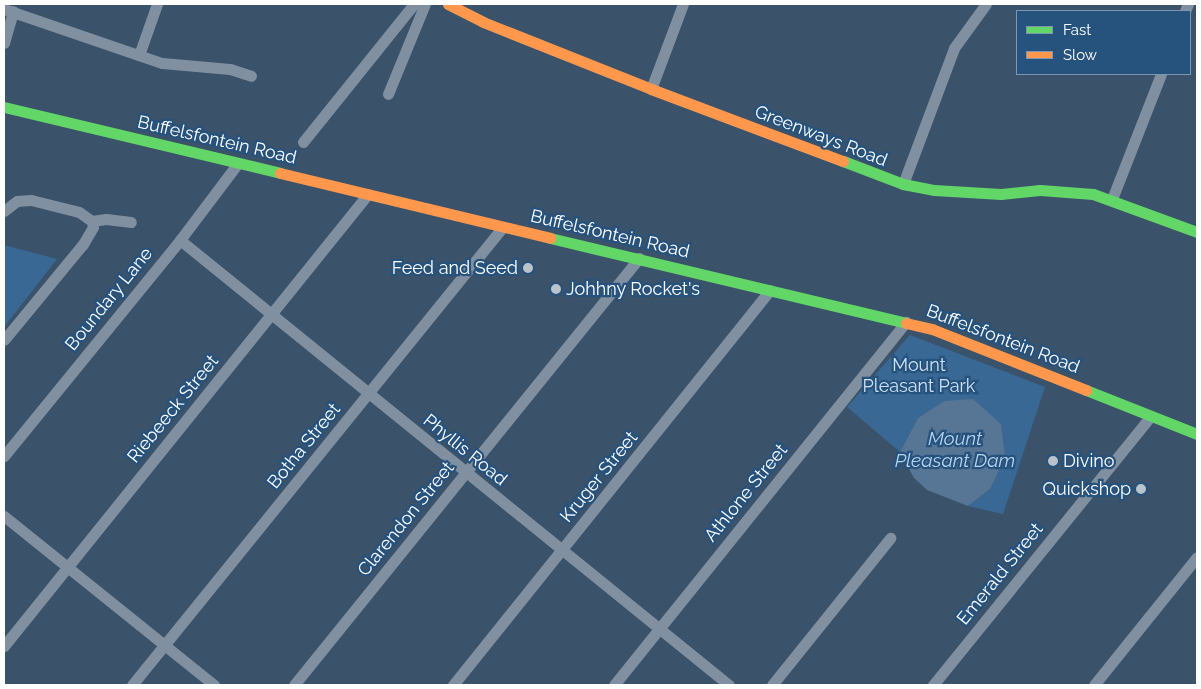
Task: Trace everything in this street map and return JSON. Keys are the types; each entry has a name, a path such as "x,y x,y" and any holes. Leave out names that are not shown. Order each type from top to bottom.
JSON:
{"main road":[{"name":"Greenways Road","path":"448,4 483,22 651,89 903,184 934,190 1001,194 1040,190 1077,192 1112,199 1197,232"},
{"name":"Buffelsfontein Road","path":"4,107 502,228 639,258 932,329 1197,434"}],"street":[{"path":"139,55 157,4"},
{"path":"303,142 414,4"},
{"path":"388,94 425,4"},
{"path":"651,89 683,4"},
{"path":"903,184 954,48 986,4"},
{"path":"4,43 8,10 162,63 230,69 251,76"},
{"path":"1112,199 1161,75"},
{"name":"Boundary Lane","path":"4,456 180,240 238,163"},
{"name":"Riebeeck Street","path":"4,646 368,194"},
{"path":"4,211 17,201 31,200 79,212 92,222 106,219 131,222"},
{"path":"4,340 92,232 92,222"},
{"name":"Botha Street","path":"132,685 502,228"},
{"name":"Phyllis Road","path":"180,240 658,630 729,685"},
{"name":"Clarendon Street","path":"294,685 639,258"},
{"name":"Kruger Street","path":"453,685 562,552 770,290"},
{"name":"Athlone Street","path":"614,685 906,322"},
{"name":"Emerald Street","path":"933,685 1151,416"},
{"path":"4,516 214,685"},
{"path":"772,685 890,538"},
{"path":"1094,685 1197,557"}],"green space":[{"path":"4,245 57,259 4,327"},
{"name":"Mount Pleasant Park","path":"910,335 1045,387 1003,514 968,506 990,489 944,401 918,418 900,452 847,407"}],"water":[{"name":"Mount Pleasant Dam","path":"973,399 1001,424 1005,458 990,489 968,506 927,490 914,478 900,452 918,418 944,401"}],"traffic: fast":[{"path":"4,107 280,173"},
{"path":"843,161 903,184 934,190 1001,194 1040,190 1093,194 1197,232"},
{"path":"550,238 906,323"},
{"path":"1086,390 1197,434"}],"traffic: slow":[{"path":"448,4 483,22 651,89 843,161"},
{"path":"280,173 550,238"},
{"path":"906,323 932,329 1086,390"}],"place":[{"name":"Feed and Seed","path":"528,268"},
{"name":"Johhny Rocket's","path":"556,289"},
{"name":"Divino","path":"1053,461"},
{"name":"Quickshop","path":"1141,489"}]}
